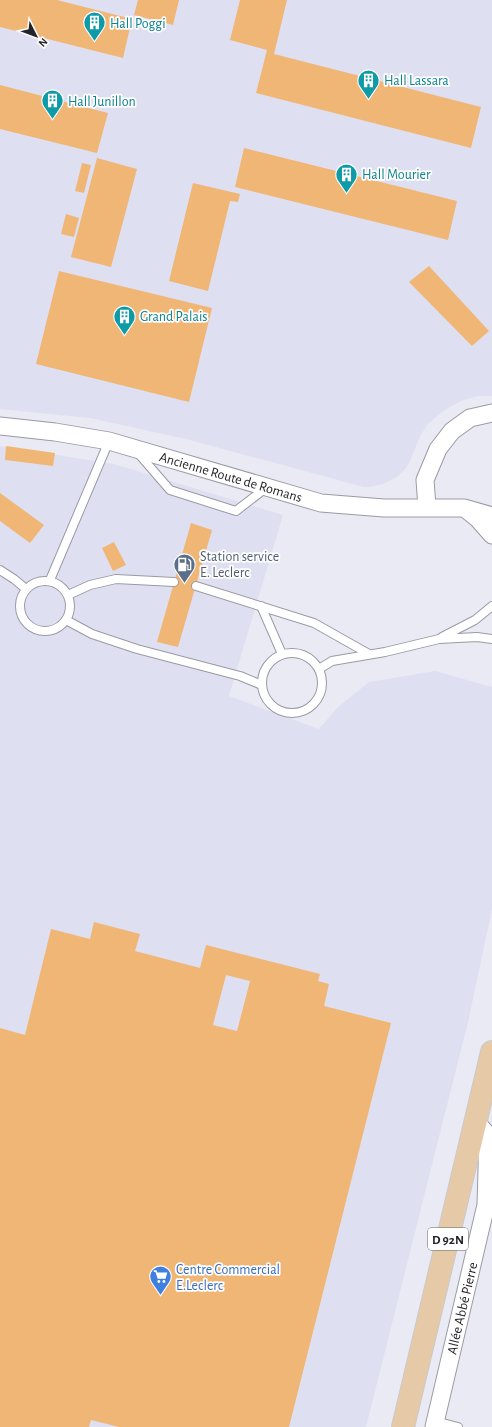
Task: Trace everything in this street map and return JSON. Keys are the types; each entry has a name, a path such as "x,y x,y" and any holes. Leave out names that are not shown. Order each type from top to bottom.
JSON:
{"main road":[{"name":"D 92N","path":"403,1427 492,1052"}],"street":[{"path":"427,507 424,480 438,449 452,431 470,418 492,413"},
{"name":"Ancienne Route de Romans","path":"0,426 55,432 109,442 321,503 384,508 464,508 492,516"},
{"path":"464,508 477,518 492,535"},
{"name":"Allée Abbé Pierre","path":"435,1424 486,1205 488,1135 476,1122"}],"lane":[{"path":"50,580 109,442"},
{"path":"135,449 170,490 236,512 266,487"},
{"path":"0,570 14,579 26,590"},
{"path":"68,595 90,585 116,579 174,582"},
{"path":"40,580 50,580 59,584 66,591 70,601 70,611 66,620 59,627 50,631 37,630 31,627 24,620 20,611 20,601 24,591 31,584 40,580"},
{"path":"196,586 314,623 369,654"},
{"path":"261,606 282,654"},
{"path":"440,638 475,620 492,606"},
{"path":"66,620 92,634 137,649 240,676 262,685"},
{"path":"319,669 332,661 440,638 477,637 492,639"},
{"path":"290,652 302,654 312,659 319,669 323,680 321,692 315,702 306,710 294,713 285,712 273,706 265,696 262,685 264,674 269,663 282,654 290,652"},
{"path":"435,1424 458,1427"}],"shaded area":[{"path":"0,0 492,0 492,396 479,396 463,400 443,411 428,424 420,436 406,468 397,477 383,484 369,487 364,487 186,439 90,418 0,409"},
{"path":"0,446 114,464 283,515 229,696 319,729 337,708 369,682 435,671 492,687 492,909 469,1018 366,1427 0,1427"}],"building":[{"name":"Hall Poggi","path":"0,0 57,0 132,19 123,58 0,27"},
{"path":"138,0 179,0 173,25 134,15"},
{"name":"Hall Lassara","path":"240,0 287,0 274,54 481,107 471,148 256,93 267,50 230,40"},
{"name":"Hall Junillon","path":"0,85 108,113 97,153 0,129"},
{"name":"Hall Mourier","path":"244,148 457,201 448,240 235,187"},
{"path":"97,158 137,169 111,267 71,257"},
{"path":"82,163 91,165 84,193 75,191"},
{"path":"193,183 240,194 238,202 230,201 208,291 169,281"},
{"path":"66,214 79,218 74,237 61,234"},
{"path":"429,266 489,331 472,346 409,282"},
{"name":"Grand Palais","path":"59,271 212,308 189,402 36,364"},
{"path":"6,446 55,453 53,466 5,460"},
{"path":"0,493 44,525 30,543 0,521"},
{"name":"Station service E. Leclerc","path":"191,523 212,530 178,647 157,642"},
{"path":"114,542 126,565 113,571 102,548"},
{"name":"Centre Commercial E.Leclerc","path":"94,922 140,934 135,951 200,968 206,945 320,974 318,981 329,984 324,1006 391,1023 289,1427 119,1427 91,1420 89,1427 0,1427 0,1028 25,1035 51,929 90,939","holes":["226,975 250,981 237,1031 213,1025"]}],"place":[{"name":"Hall Poggi","path":"94,42"},
{"name":"Hall Lassara","path":"369,100"},
{"name":"Hall Junillon","path":"53,120"},
{"name":"Hall Mourier","path":"346,194"},
{"name":"Grand Palais","path":"124,336"},
{"name":"Station service E. Leclerc","path":"185,584"},
{"name":"Centre Commercial E.Leclerc","path":"161,1296"}]}
